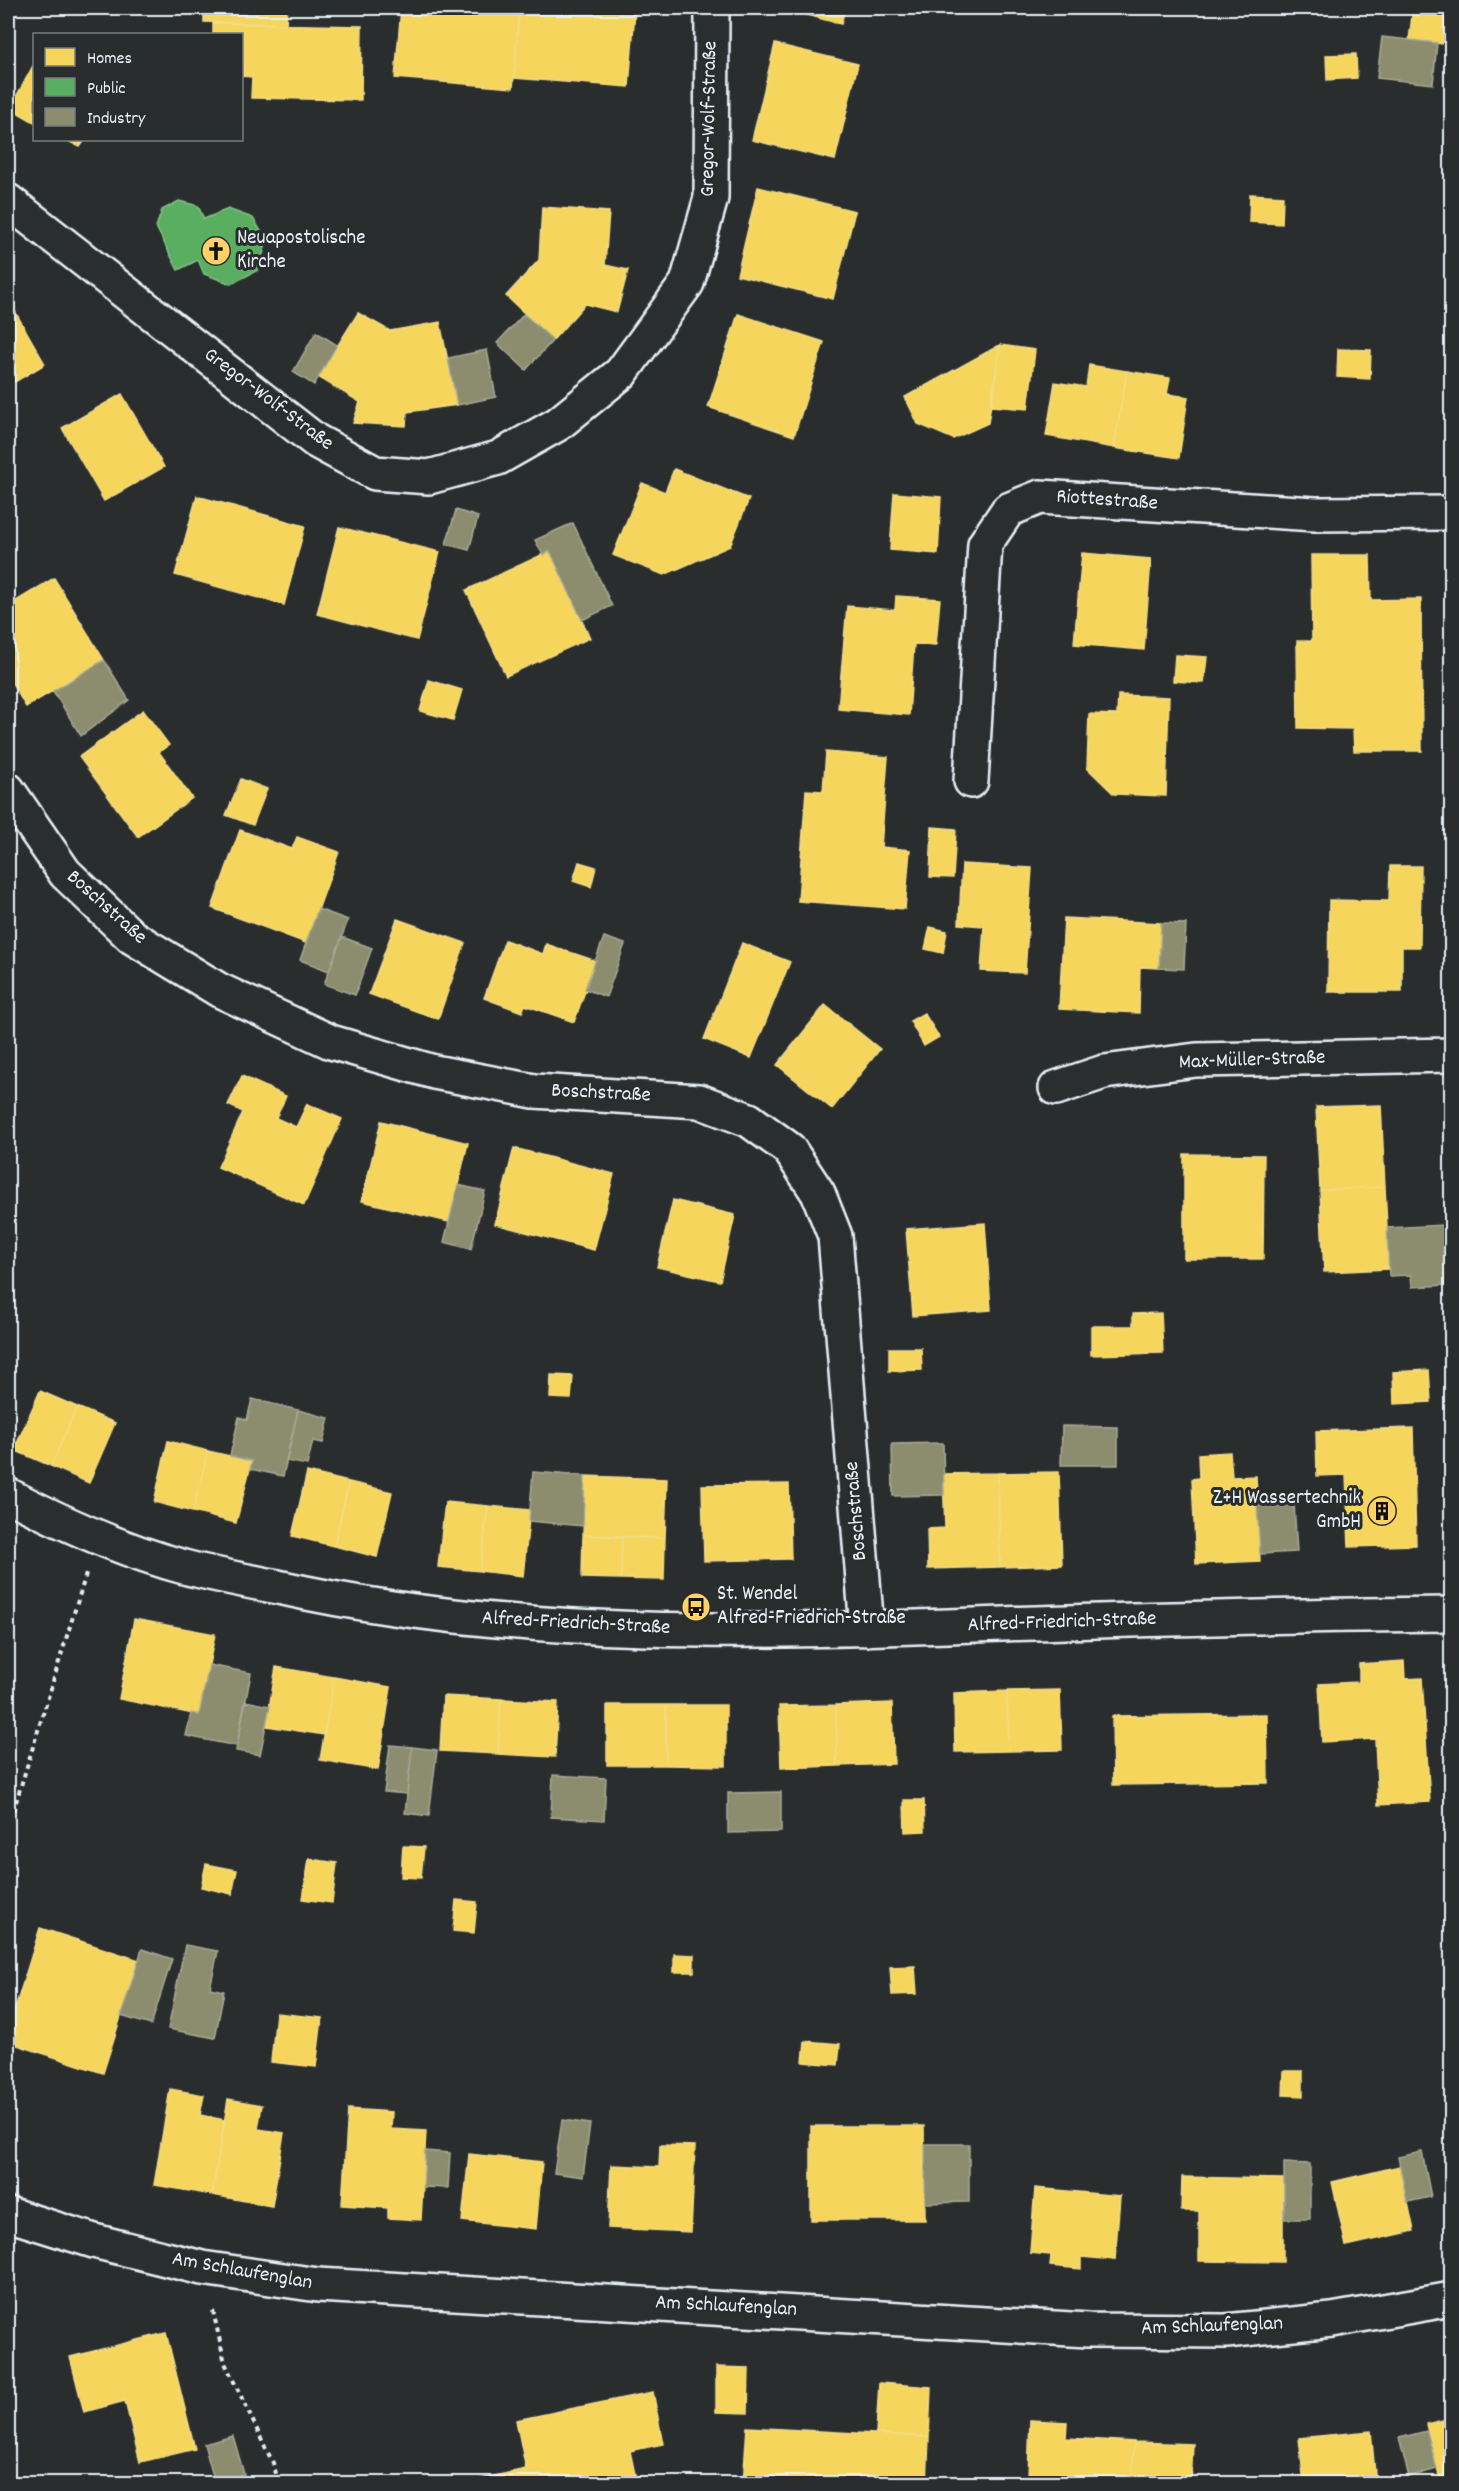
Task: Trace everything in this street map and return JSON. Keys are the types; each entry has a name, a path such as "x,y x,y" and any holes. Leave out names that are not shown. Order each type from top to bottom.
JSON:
{"street":[{"name":"Gregor-Wolf-Straße","path":"8,201 316,441 375,473 429,477 498,458 558,424 621,373 687,283 711,198 712,8"},
{"name":"Riottestraße","path":"971,782 985,544 1008,510 1040,497 1315,514 1452,513"},
{"name":"Boschstraße","path":"8,790 65,873 132,937 219,990 290,1023 331,1041 434,1072 534,1090 699,1101 749,1120 789,1149 818,1193 835,1236 867,1629"},
{"name":"Max-Müller-Straße","path":"1056,1088 1104,1072 1196,1060 1452,1055"},
{"name":"Alfred-Friedrich-Straße","path":"8,1495 62,1523 183,1567 346,1602 496,1622 660,1630 867,1629 1452,1614"},
{"name":"Am Schlaufenglan","path":"8,2214 94,2241 202,2268 318,2285 1088,2330 1226,2331 1332,2320 1452,2299"}],"path":[{"path":"8,1828 98,1536"},
{"path":"202,2268 225,2363 273,2463 279,2484"}],"building: Homes":[{"path":"204,8 287,8 286,24 204,22"},
{"path":"401,8 460,8 519,12 513,88 395,78"},
{"path":"519,8 635,10 629,87 514,78"},
{"path":"781,8 845,8 841,24"},
{"path":"1413,8 1452,8 1452,45 1409,40"},
{"path":"213,23 362,26 361,100 251,98 252,77 243,76 243,33 213,33"},
{"path":"775,44 858,64 835,160 752,140"},
{"path":"1356,54 1357,78 1327,80 1326,55"},
{"path":"33,66 33,121 10,108"},
{"path":"68,141 84,141 80,147"},
{"path":"758,187 855,211 833,299 737,275"},
{"path":"1250,194 1283,196 1282,224 1249,222"},
{"path":"542,207 609,212 605,265 628,270 617,312 585,304 553,340 506,296 539,260"},
{"path":"8,299 45,364 8,386"},
{"path":"358,313 390,331 440,322 457,405 407,412 406,426 353,423 360,402 318,377"},
{"path":"738,314 824,342 794,436 708,407"},
{"path":"1000,345 1035,350 1028,409 992,406"},
{"path":"1000,345 988,423 953,439 918,424 905,397"},
{"path":"1338,349 1371,350 1370,379 1337,377"},
{"path":"1089,365 1127,371 1114,448 1046,436 1055,382 1086,387"},
{"path":"1127,371 1170,378 1167,394 1188,397 1179,458 1114,448"},
{"path":"122,394 164,467 104,501 62,428"},
{"path":"674,469 749,499 730,546 664,575 613,555 642,483 665,492"},
{"path":"894,493 941,497 938,554 890,550"},
{"path":"197,496 305,526 284,605 175,575"},
{"path":"339,527 440,552 417,640 317,614"},
{"path":"550,551 590,638 506,676 466,590"},
{"path":"1082,553 1151,559 1144,650 1074,644"},
{"path":"1311,555 1370,555 1371,600 1421,599 1422,751 1354,751 1353,729 1298,728 1297,641 1312,641"},
{"path":"54,578 104,660 26,707 8,676 8,606"},
{"path":"896,596 940,599 936,645 914,644 909,715 838,709 847,606 895,610"},
{"path":"1175,655 1207,657 1204,683 1173,681"},
{"path":"429,680 462,690 453,720 420,711"},
{"path":"1118,695 1169,697 1166,796 1114,794 1087,768 1089,714 1117,715"},
{"path":"143,710 169,745 159,752 192,798 138,837 79,757"},
{"path":"826,752 888,757 881,847 910,850 905,909 798,901 806,790 823,791"},
{"path":"241,779 267,789 253,825 226,815"},
{"path":"932,827 956,829 953,878 930,877"},
{"path":"240,830 292,849 297,837 339,852 306,943 212,908"},
{"path":"579,862 596,867 591,887 573,881"},
{"path":"962,864 1032,868 1025,973 981,971 984,926 959,924"},
{"path":"1390,866 1421,866 1420,947 1402,947 1402,992 1328,992 1329,900 1389,901"},
{"path":"1064,918 1161,923 1159,968 1140,967 1139,1013 1059,1009"},
{"path":"397,919 465,943 438,1019 369,994"},
{"path":"930,927 947,931 943,953 925,949"},
{"path":"505,940 543,954 546,944 596,961 574,1022 525,1005 522,1012 484,998"},
{"path":"742,943 790,962 751,1058 704,1039"},
{"path":"825,1005 880,1049 832,1109 777,1065"},
{"path":"924,1013 939,1037 924,1046 910,1021"},
{"path":"242,1076 286,1096 276,1118 296,1127 307,1104 342,1119 304,1205 218,1167 243,1112 228,1105"},
{"path":"1381,1105 1385,1187 1320,1190 1316,1107"},
{"path":"381,1121 468,1143 449,1222 362,1201"},
{"path":"514,1148 614,1174 594,1250 495,1224"},
{"path":"1184,1154 1264,1155 1263,1259 1184,1259"},
{"path":"1385,1187 1389,1269 1324,1272 1320,1190"},
{"path":"673,1200 735,1215 720,1281 657,1267"},
{"path":"985,1223 991,1310 913,1316 906,1229"},
{"path":"1161,1313 1163,1353 1091,1355 1091,1326 1133,1326 1133,1314"},
{"path":"889,1348 921,1348 922,1370 889,1371"},
{"path":"1429,1370 1431,1402 1394,1404 1393,1372"},
{"path":"551,1375 573,1376 571,1399 550,1398"},
{"path":"40,1391 77,1407 51,1466 14,1450"},
{"path":"77,1407 115,1423 89,1483 51,1466"},
{"name":"Z+H Wassertechnik GmbH","path":"1413,1428 1416,1545 1349,1547 1346,1475 1317,1476 1316,1431"},
{"path":"168,1441 208,1451 193,1512 154,1502"},
{"path":"208,1451 252,1461 236,1523 193,1512"},
{"path":"1230,1452 1232,1477 1256,1476 1260,1561 1196,1564 1192,1479 1199,1478 1198,1454"},
{"path":"307,1472 349,1482 334,1546 292,1536"},
{"path":"1059,1472 1062,1565 1000,1567 998,1473"},
{"path":"998,1473 1000,1567 928,1569 927,1529 945,1528 943,1474"},
{"path":"585,1476 667,1479 665,1538 583,1535"},
{"path":"349,1482 392,1492 377,1557 334,1546"},
{"path":"789,1484 791,1559 704,1561 702,1485"},
{"path":"445,1502 488,1506 480,1571 438,1567"},
{"path":"488,1506 530,1510 523,1576 480,1571"},
{"path":"583,1535 622,1537 621,1579 582,1578"},
{"path":"622,1537 665,1538 664,1580 621,1579"},
{"path":"134,1619 215,1634 199,1715 119,1699"},
{"path":"1404,1661 1405,1679 1422,1678 1430,1802 1378,1805 1375,1739 1322,1742 1319,1684 1359,1682 1359,1664"},
{"path":"276,1667 334,1677 324,1735 266,1726"},
{"path":"334,1677 391,1687 378,1770 320,1760"},
{"path":"1060,1690 1062,1750 1009,1751 1007,1691"},
{"path":"1007,1691 1009,1751 955,1752 954,1693"},
{"path":"443,1696 501,1699 498,1754 440,1751"},
{"path":"501,1699 558,1702 555,1757 498,1754"},
{"path":"892,1703 894,1764 837,1766 836,1705"},
{"path":"607,1705 666,1705 666,1765 607,1765"},
{"path":"666,1705 726,1705 726,1766 666,1765"},
{"path":"836,1705 837,1766 781,1768 779,1706"},
{"path":"1267,1714 1268,1783 1113,1785 1112,1716"},
{"path":"904,1800 924,1800 925,1831 905,1832"},
{"path":"403,1846 424,1847 421,1878 401,1877"},
{"path":"309,1859 337,1863 332,1903 303,1899"},
{"path":"206,1864 237,1870 232,1894 201,1887"},
{"path":"456,1900 477,1902 474,1933 453,1931"},
{"path":"40,1928 139,1960 103,2073 8,2042 8,2031"},
{"path":"674,1954 694,1955 694,1972 674,1972"},
{"path":"915,1966 917,1994 892,1995 890,1967"},
{"path":"276,2013 322,2018 316,2067 271,2062"},
{"path":"805,2041 840,2044 838,2065 803,2062"},
{"path":"1284,2071 1303,2071 1303,2096 1283,2095"},
{"path":"170,2089 204,2095 200,2115 225,2120 212,2195 154,2185"},
{"path":"228,2099 262,2105 258,2129 284,2133 272,2206 212,2195"},
{"path":"348,2109 392,2112 391,2129 426,2131 421,2220 388,2218 388,2208 342,2205"},
{"path":"811,2126 924,2126 925,2220 811,2220"},
{"path":"660,2145 695,2146 691,2232 608,2228 611,2165 659,2167"},
{"path":"469,2154 542,2162 536,2229 462,2221"},
{"path":"1400,2166 1414,2231 1346,2246 1332,2182"},
{"path":"1182,2177 1283,2179 1283,2262 1199,2261 1199,2211 1181,2211"},
{"path":"1035,2188 1120,2196 1115,2260 1081,2257 1081,2269 1050,2266 1051,2255 1030,2253"},
{"path":"166,2333 195,2449 140,2462 125,2401 84,2412 70,2357"},
{"path":"716,2367 749,2368 748,2413 716,2412"},
{"path":"879,2383 931,2387 929,2437 876,2434"},
{"path":"653,2392 663,2444 630,2451 637,2484 481,2484 480,2479 526,2469 516,2420"},
{"path":"1452,2418 1452,2484 1441,2484 1426,2424"},
{"path":"1030,2420 1067,2422 1066,2438 1134,2442 1132,2484 1081,2484 1081,2481 1028,2478"},
{"path":"747,2427 929,2437 927,2484 743,2484"},
{"path":"1371,2431 1376,2484 1304,2484 1299,2438"},
{"path":"1134,2442 1193,2444 1191,2484 1132,2484"}],"building: Public":[{"name":"Neuapostolische Kirche","path":"179,201 198,206 204,219 228,209 253,218 267,241 258,270 231,284 204,274 198,260 178,270 156,227 162,210"}],"building: Industry":[{"path":"1382,37 1437,43 1433,84 1377,78"},
{"path":"524,314 553,340 526,370 497,343"},
{"path":"316,332 337,345 314,385 293,372"},
{"path":"487,350 496,397 457,405 448,358"},
{"path":"456,510 478,517 469,550 446,544"},
{"path":"573,523 612,606 582,620 550,551 543,555 535,540"},
{"path":"104,660 129,700 81,736 53,691"},
{"path":"318,909 348,920 329,971 300,960"},
{"path":"1161,923 1186,924 1184,969 1159,968"},
{"path":"342,937 372,948 355,995 324,984"},
{"path":"604,937 625,944 606,997 585,989"},
{"path":"458,1185 485,1191 471,1249 444,1242"},
{"path":"1444,1225 1447,1285 1412,1287 1411,1275 1389,1276 1387,1228"},
{"path":"252,1399 298,1410 283,1476 250,1469 252,1461 230,1456 239,1417 247,1420"},
{"path":"298,1410 329,1418 323,1443 313,1441 307,1465 286,1461"},
{"path":"1062,1426 1118,1427 1118,1465 1061,1465"},
{"path":"943,1443 944,1495 893,1496 892,1444"},
{"path":"533,1472 585,1476 583,1526 529,1521"},
{"path":"1294,1503 1297,1552 1260,1554 1257,1504"},
{"path":"209,1665 251,1673 237,1746 186,1736 191,1713 199,1715"},
{"path":"245,1701 270,1706 260,1755 236,1751"},
{"path":"390,1745 412,1747 407,1794 384,1792"},
{"path":"412,1747 437,1750 429,1816 405,1813"},
{"path":"553,1775 606,1778 604,1820 551,1817"},
{"path":"781,1792 781,1832 728,1833 728,1793"},
{"path":"185,1945 218,1951 210,1988 224,1991 215,2038 168,2029"},
{"path":"142,1949 172,1959 151,2025 121,2016"},
{"path":"562,2120 590,2124 583,2177 554,2173"},
{"path":"925,2144 969,2144 969,2202 925,2203"},
{"path":"425,2151 450,2153 448,2188 423,2187"},
{"path":"1422,2152 1431,2197 1407,2202 1398,2157"},
{"path":"1284,2163 1310,2164 1310,2219 1284,2219"},
{"path":"1427,2431 1437,2469 1409,2477 1399,2438"},
{"path":"233,2436 244,2474 215,2483 204,2444"}],"place":[{"name":"Neuapostolische Kirche","path":"216,251"},
{"name":"Z+H Wassertechnik GmbH","path":"1382,1511"},
{"name":"St. Wendel Alfred-Friedrich-Straße","path":"696,1607"}]}
